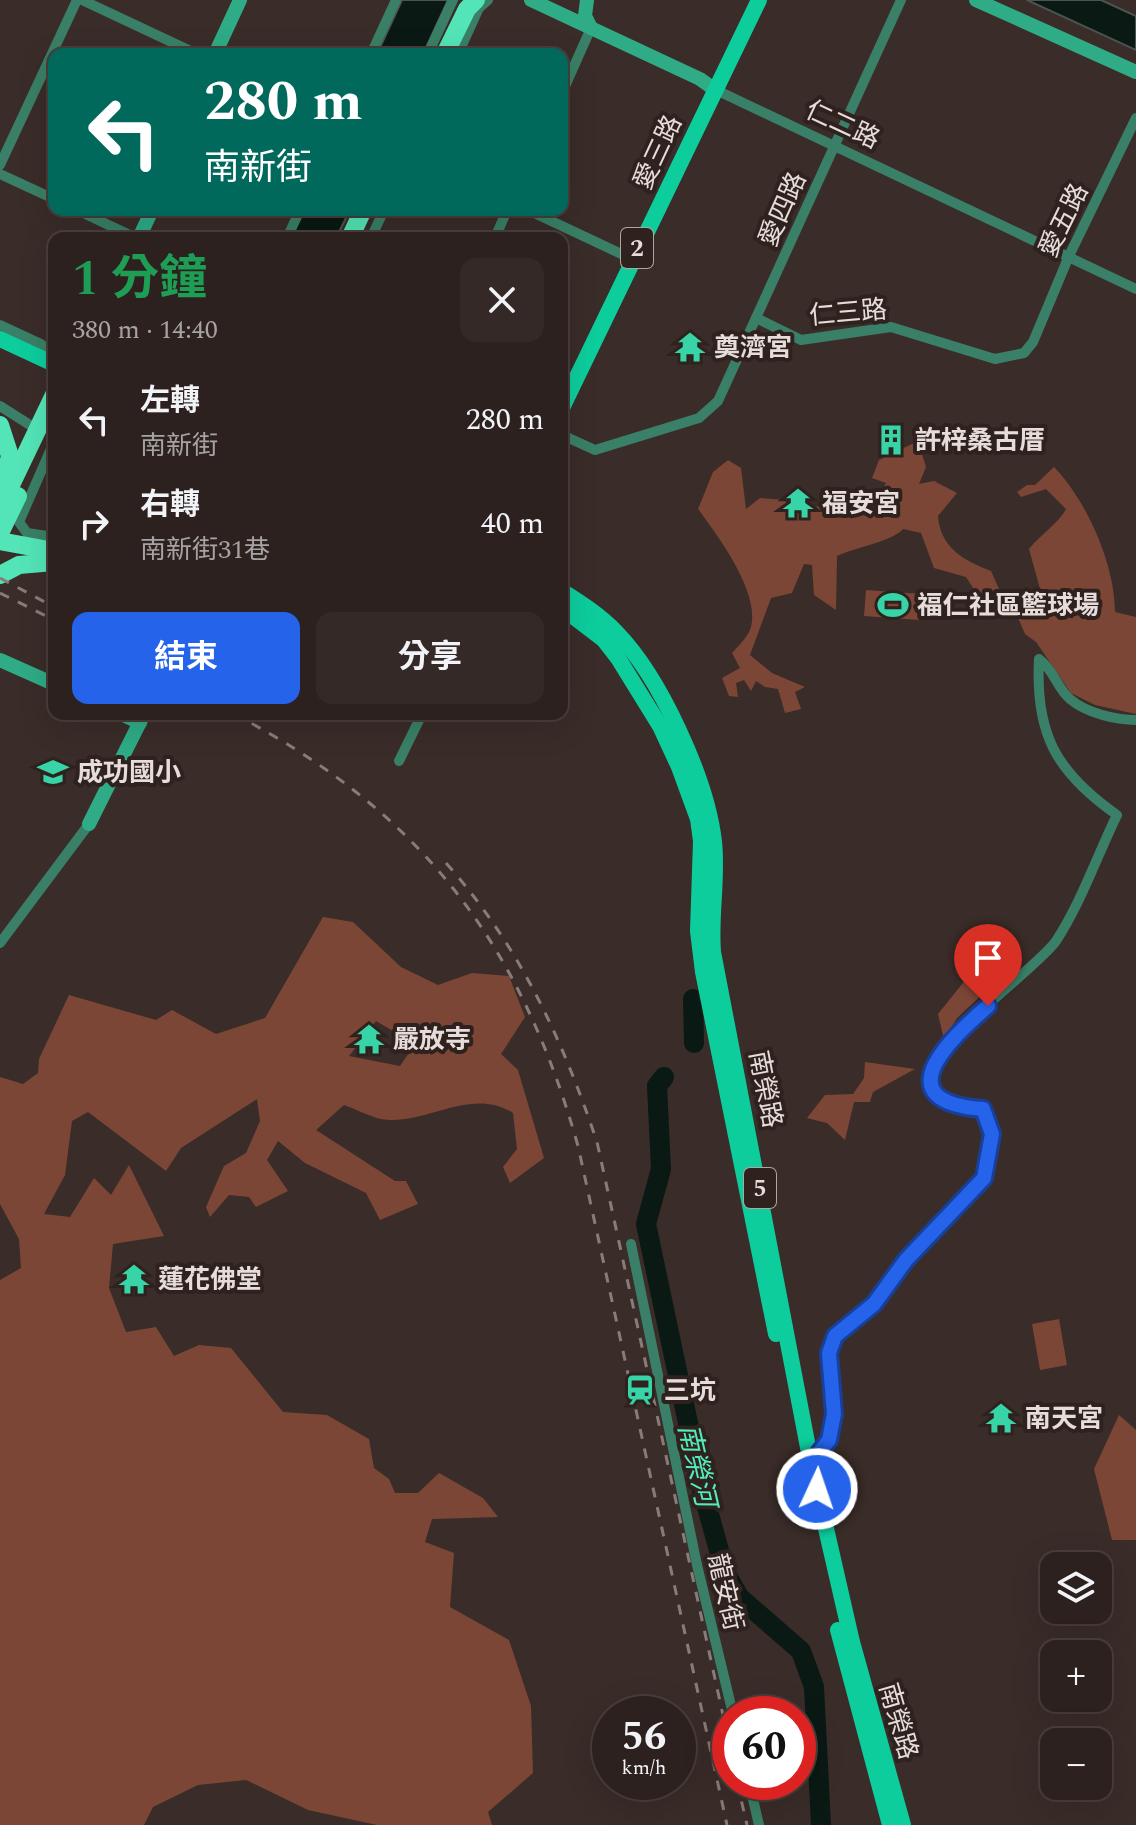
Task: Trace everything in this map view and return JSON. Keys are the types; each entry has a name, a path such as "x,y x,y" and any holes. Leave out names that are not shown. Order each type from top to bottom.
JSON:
{"highway":[{"path":"441,48 467,0"},
{"path":"448,48 467,9 476,0"},
{"path":"0,508 48,408"},
{"path":"0,425 10,456 0,488"},
{"path":"0,533 48,434"},
{"path":"0,541 48,550"},
{"path":"0,575 29,563 48,562"}],"main road":[{"name":"愛三路","path":"714,89 715,75 750,0"},
{"name":"愛三路","path":"568,395 759,0"},
{"path":"0,339 48,361"},
{"name":"南榮路","path":"568,595 608,624 636,656 672,720 707,809 715,853 713,952 841,1644 890,1825"},
{"name":"南榮路","path":"568,613 604,640 626,668 660,726 698,819 701,858 698,931 703,972 807,1464 903,1825"}],"street":[{"path":"56,48 79,0 184,48"},
{"path":"218,48 240,0"},
{"path":"226,48 248,0"},
{"path":"374,48 396,0"},
{"path":"431,48 453,0"},
{"path":"461,48 479,8 488,0"},
{"name":"仁二路","path":"531,0 1136,289"},
{"path":"568,80 591,28 585,16 587,0"},
{"name":"愛四路","path":"568,438 595,450 699,418 718,401 901,0"},
{"path":"976,0 1136,72"},
{"path":"0,165 48,65"},
{"name":"愛五路","path":"1033,342 1069,256 1136,118"},
{"path":"0,174 48,196"},
{"path":"89,216 123,232"},
{"path":"541,216 632,259"},
{"name":"仁三路","path":"756,318 801,340 891,327 995,359 1024,353 1033,342"},
{"path":"0,325 48,350"},
{"path":"0,406 30,425"},
{"path":"48,456 19,522 20,527 32,535 48,536"},
{"path":"807,1464 829,1440 834,1414 829,1353 835,1336 874,1304 906,1260 984,1178 992,1134 983,1109 956,1107 941,1101 931,1082 934,1062 944,1048 1055,943 1117,815 1070,777 1053,747 1040,716 1039,659 1053,672 1070,700 1094,712 1136,720"},
{"path":"0,660 48,681"},
{"path":"0,943 89,824 141,720"},
{"path":"399,761 419,720"},
{"name":"龍安街","path":"631,1244 697,1565 729,1696"},
{"path":"753,1800 759,1825"}],"shaded area":[{"path":"402,0 448,0 426,48 380,48"},
{"path":"1027,0 1101,0 1136,16 1136,50"},
{"path":"301,216 347,216 339,232 294,232"},
{"path":"918,441 926,467 919,484 934,481 957,493 938,516 943,536 963,557 991,571 999,589 980,599 966,577 934,568 921,533 903,529 882,541 837,556 836,610 814,595 812,565 804,564 792,593 771,598 750,655 772,673 805,687 795,692 801,709 785,713 778,689 765,687 756,681 751,691 744,680 736,683 738,697 729,696 722,678 740,668 732,653 750,631 752,613 735,565 698,509 713,472 728,460 741,468 746,509 760,498 785,500 790,515 855,495 878,497 886,483 872,478 879,460"},
{"path":"1054,467 1077,497 1097,535 1110,574 1115,612 1136,617 1136,714 1095,705 1071,693 1036,642 1025,634 1010,599 1033,600 1042,596 1029,549 1066,509 1046,489 1021,497 1017,492 1027,485 1035,485"},
{"name":"福仁社區籃球場","path":"866,590 922,594 920,620 864,616"},
{"path":"323,917 353,922 401,967 438,985 472,973 509,976 525,1017 501,1054 518,1070 544,1158 510,1183 503,1167 517,1149 513,1113 498,1106 468,1104 407,1119 386,1120 344,1105 316,1130 395,1181 406,1181 418,1204 380,1220 366,1193 305,1163 278,1141 267,1160 288,1191 256,1207 249,1197 229,1195 210,1217 206,1207 224,1166 246,1153 260,1121 257,1099 181,1148 166,1171 88,1112 72,1121 65,1175 44,1214 70,1217 94,1178 111,1195 129,1165 164,1236 113,1244 109,1288 126,1332 156,1327 174,1356 199,1345 231,1348 283,1412 327,1415 369,1439 374,1468 389,1479 395,1493 418,1493 439,1473 483,1498 498,1517 432,1519 425,1542 454,1553 450,1607 509,1640 531,1706 533,1773 488,1812 492,1825 377,1825 308,1810 246,1780 198,1785 153,1807 144,1825 0,1825 0,1280 21,1268 19,1239 0,1204 0,1077 23,1084 38,1073 39,1059 69,995 156,1020 172,1010 216,1034 265,1018","holes":["376,1021 415,1044 400,1066 349,1056"]},
{"path":"1002,945 1022,957 957,1018 944,1040 938,1014 978,964"},
{"path":"865,1062 915,1069 873,1092 870,1102 854,1102 845,1140 827,1123 807,1118 825,1095 853,1094 864,1078"},
{"path":"1059,1319 1067,1365 1040,1370 1032,1324"},
{"path":"1119,1415 1136,1430 1136,1540 1112,1540 1094,1469"}],"waterway":[{"name":"南榮河","path":"693,999 694,1043"},
{"name":"南榮河","path":"664,1077 657,1086 661,1169 646,1224 702,1489 725,1572 739,1597 801,1651 814,1687 821,1825"}],"railway":[{"path":"0,578 48,604"},
{"path":"0,593 48,617"},
{"path":"244,720 300,752 359,794 410,840 455,891 494,946 527,1007 555,1073 578,1146 727,1825"},
{"path":"446,863 495,927 536,994 569,1066 597,1142 719,1696"},
{"path":"741,1800 747,1825"}],"place":[{"name":"奠濟宮","path":"690,347"},
{"name":"許梓桑古厝","path":"891,440"},
{"name":"福安宮","path":"798,503"},
{"name":"福仁社區籃球場","path":"893,605"},
{"name":"成功國小","path":"53,772"},
{"name":"嚴放寺","path":"369,1039"},
{"name":"蓮花佛堂","path":"134,1279"},
{"name":"三坑","path":"640,1390"},
{"name":"南天宮","path":"1001,1418"}],"route":[{"path":"817,1489 811,1463 829,1440 834,1414 829,1353 835,1336 874,1304 906,1260 984,1178 992,1134 983,1109 956,1107 941,1101 931,1082 934,1062 944,1048 988,1006"}]}
